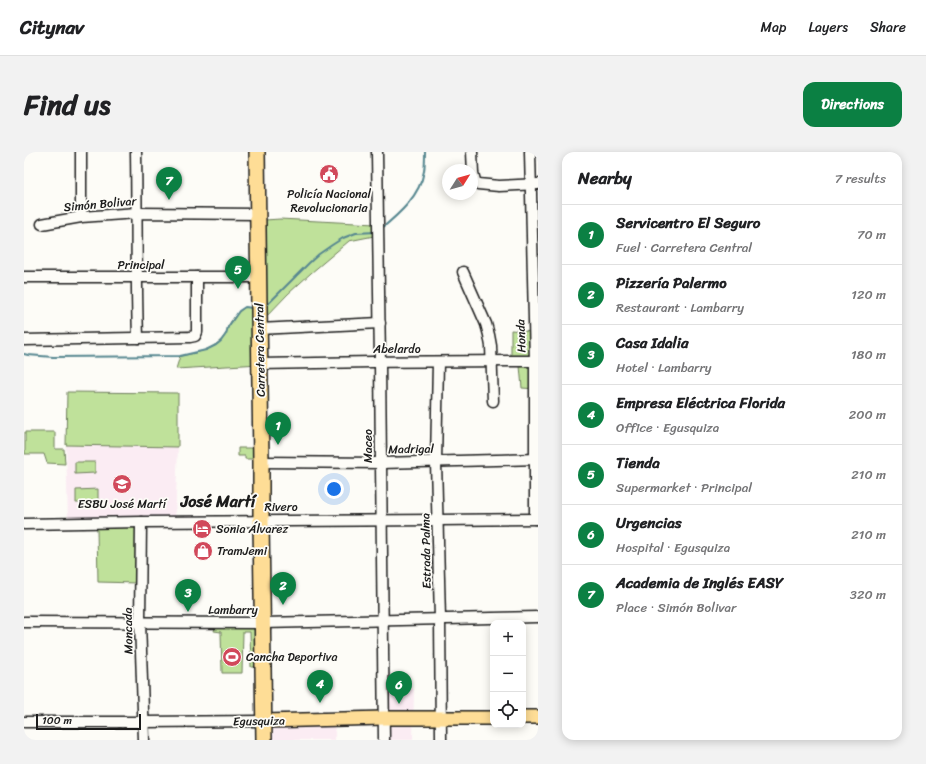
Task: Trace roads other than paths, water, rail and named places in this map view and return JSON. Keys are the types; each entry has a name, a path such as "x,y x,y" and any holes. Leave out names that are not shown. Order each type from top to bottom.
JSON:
{"highway":[{"name":"Carretera Central","path":"257,152 264,740"}],"main road":[{"path":"526,717 538,717"},
{"name":"Egusquiza","path":"264,721 384,718 490,718"}],"street":[{"path":"80,152 81,217"},
{"path":"136,152 136,278 138,338"},
{"name":"Maceo","path":"377,152 384,740"},
{"path":"472,152 472,173 478,184 499,186 535,185"},
{"name":"Honda","path":"530,152 535,185 536,518"},
{"name":"Simón Bolivar","path":"42,224 81,217 137,213 258,214"},
{"path":"463,272 486,324 491,346 493,401"},
{"name":"Principal","path":"24,277 258,277"},
{"path":"24,340 195,336 197,277"},
{"path":"259,329 380,323"},
{"name":"Abelardo","path":"260,364 535,361"},
{"name":"Estrada Palma","path":"438,362 436,462 441,740"},
{"name":"Madrigal","path":"261,462 380,463 536,459"},
{"name":"Rivero","path":"24,524 261,520 438,520 536,518"},
{"name":"Moncada","path":"141,522 140,622 144,740"},
{"name":"Lambarry","path":"24,622 263,623 538,617"},
{"name":"Egusquiza","path":"24,722 264,721"}],"waterway":[{"path":"381,229 408,204 418,188 424,171 425,152"},
{"path":"265,305 268,304 319,254 332,245 343,238 356,233 376,232"},
{"path":"24,354 53,357 180,356 206,350 216,345 226,334 228,327 239,311 245,307 253,308"}],"place":[{"name":"Policía Nacional Revolucionaria","path":"329,174"},
{"name":"Academia de Inglés EASY","path":"169,200"},
{"name":"Tienda","path":"238,289"},
{"name":"Servicentro El Seguro","path":"278,445"},
{"name":"ESBU José Martí","path":"122,484"},
{"name":"Sonia Álvarez","path":"202,529"},
{"name":"TramJemi","path":"203,551"},
{"name":"Pizzería Palermo","path":"283,605"},
{"name":"Casa Idalia","path":"188,612"},
{"name":"Cancha Deportiva","path":"232,657"},
{"name":"Empresa Eléctrica Florida","path":"320,703"},
{"name":"Urgencias","path":"399,704"}],"district":[{"name":"José Martí","path":"218,501"}]}
